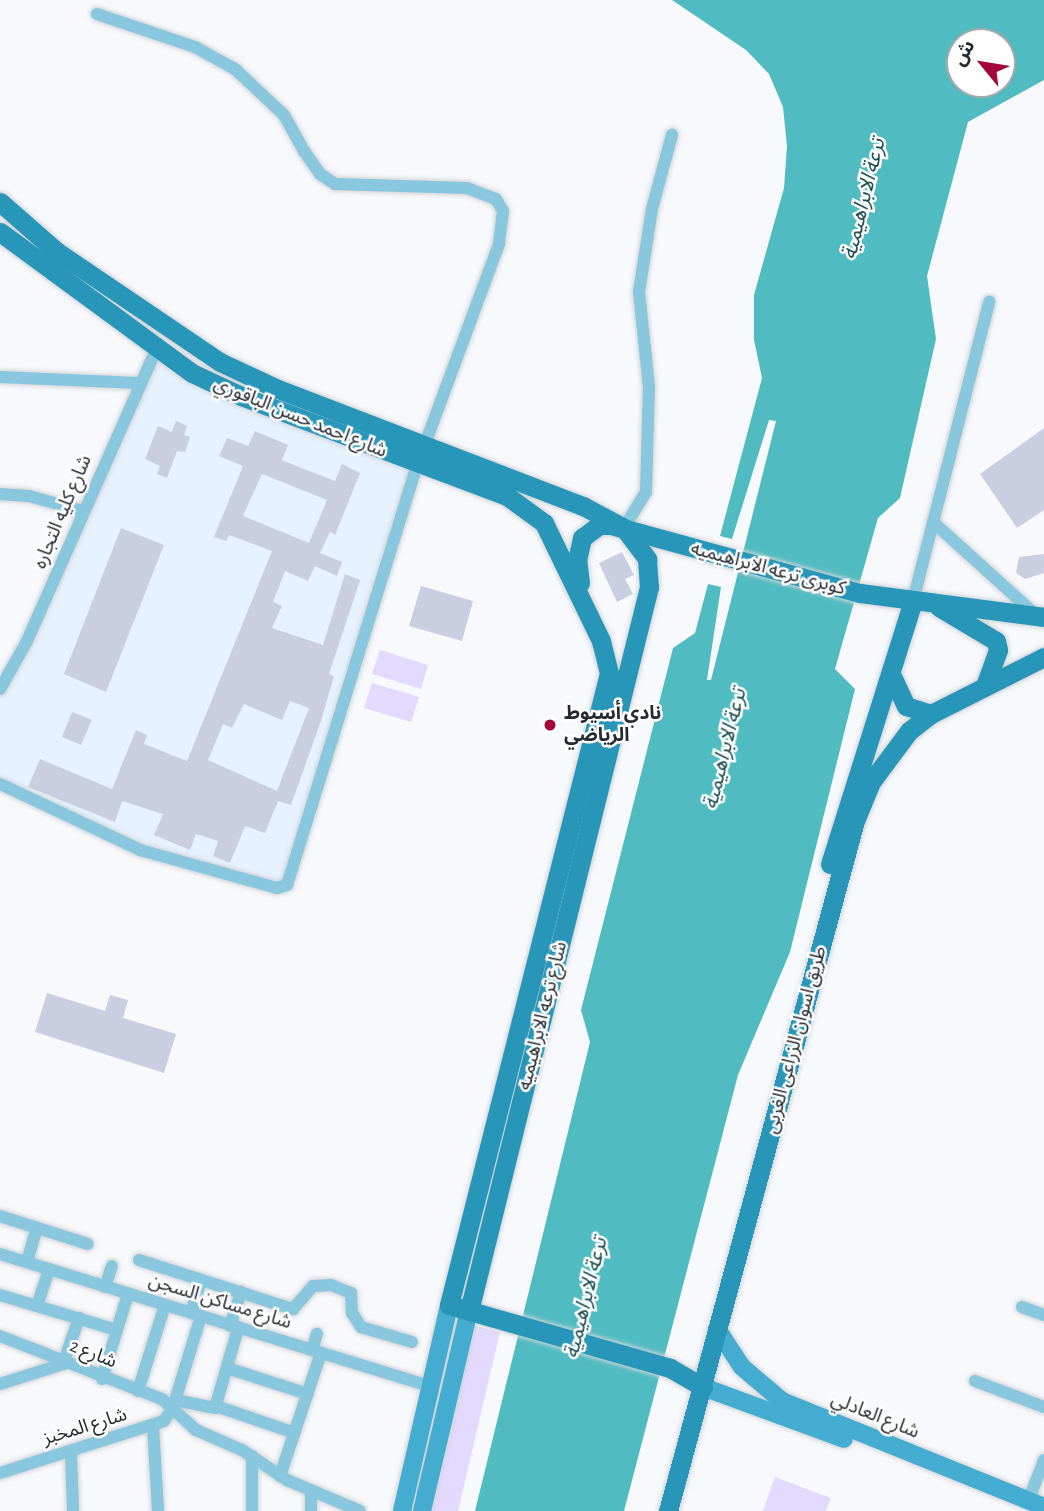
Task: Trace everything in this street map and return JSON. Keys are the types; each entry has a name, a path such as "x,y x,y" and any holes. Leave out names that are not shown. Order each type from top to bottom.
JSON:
{"main road":[{"name":"شارع احمد حسن الباقوري","path":"0,202 56,251 205,353 507,496 536,513 551,534 583,601"},
{"name":"شارع احمد حسن الباقوري","path":"0,232 192,373 420,456 551,492 624,528"},
{"path":"192,373 205,353"},
{"path":"583,601 577,560 582,538 599,526 624,528"},
{"name":"كوبرى ترعه الابراهيميه","path":"624,528 860,593 913,601"},
{"name":"شارع ترعه الابراهيميه","path":"449,1305 649,587 647,559 624,528"},
{"name":"شارع ترعه الابراهيميه","path":"469,1311 566,886 609,673 601,641 583,601"},
{"path":"913,601 937,606 1041,616"},
{"name":"طريق اسوان الزراعى الغربى","path":"697,1386 699,1359 842,819 913,601"},
{"path":"937,606 996,640 998,650 985,685"},
{"name":"طريق اسوان الزراعى الغربى","path":"665,1504 697,1386 717,1329 855,821 881,766 909,732 931,714 985,685 1041,661"},
{"path":"891,674 906,706 931,714"},
{"path":"449,1305 670,1368 697,1386"},
{"path":"670,1368 699,1359"}],"street":[{"path":"0,784 131,846 277,888 287,885 420,456 499,244 503,212 496,199 467,188 335,184 320,174 284,115 235,69 195,47 97,14"},
{"path":"624,528 646,492 649,387 639,292 652,209 672,135"},
{"path":"913,601 989,302"},
{"name":"شارع كليه التجاره","path":"0,689 33,629 138,383 157,348"},
{"path":"0,377 138,383"},
{"path":"0,504 5,494 83,511"},
{"path":"933,522 1041,616"},
{"path":"0,1216 88,1244"},
{"path":"27,1262 37,1227"},
{"name":"شارع مساكن السجن","path":"0,1254 429,1386"},
{"path":"139,1260 293,1309 313,1286 331,1285 351,1293 352,1313 361,1327 412,1342"},
{"path":"105,1287 112,1266"},
{"path":"37,1306 49,1269"},
{"path":"174,1404 196,1315 201,1280"},
{"path":"174,1404 210,1410 216,1406 227,1368 240,1292"},
{"path":"103,1379 128,1294"},
{"path":"0,1295 117,1330"},
{"name":"شارع ترعه الابراهيميه","path":"402,1511 449,1305"},
{"path":"138,1391 164,1306"},
{"path":"1022,1307 1044,1315"},
{"name":"شارع ترعه الابراهيميه","path":"422,1511 469,1311"},
{"path":"0,1384 63,1364 79,1318"},
{"name":"شارع العادلي","path":"717,1329 742,1367 782,1401 1036,1506"},
{"path":"280,1476 308,1394 317,1334"},
{"name":"شارع 2","path":"0,1336 63,1364 174,1404"},
{"path":"227,1368 308,1394"},
{"path":"975,1381 1044,1407"},
{"name":"شارع العادلي","path":"697,1386 1036,1506"},
{"path":"174,1404 196,1430 252,1456 280,1476 311,1492 360,1511"},
{"name":"شارع المخبز","path":"0,1473 153,1426 174,1404"},
{"path":"216,1406 295,1433"},
{"path":"153,1426 158,1511"},
{"path":"71,1453 72,1511"},
{"path":"252,1456 252,1511"},
{"path":"1036,1506 1044,1460"},
{"path":"412,1473 430,1477"},
{"path":"311,1492 311,1511"}],"shaded area":[{"path":"157,348 417,464 283,887 140,850 0,784 0,689"},
{"path":"380,650 428,665 421,689 372,674"},
{"path":"372,683 419,697 411,722 364,708"},
{"path":"475,1326 500,1332 458,1511 432,1511"},
{"path":"775,1477 831,1498 826,1511 763,1511"}],"water":[{"name":"ترعة الابراهيمية","path":"672,0 1044,0 1044,80 1016,95 1016,28 946,28 946,98 1011,98 968,122 927,276 936,339 900,498 878,518 835,669 855,689 790,952 738,1075 624,1511 475,1511 590,1042 581,1010 673,648 695,633 708,584 721,587 707,680 711,680 776,421 769,420 732,539 720,536 762,378 754,340 754,295 784,188 787,146 783,107 769,74 746,50"}],"building":[{"path":"176,421 187,426 184,435 190,437 185,452 177,451 167,478 157,474 160,466 145,459 158,426 172,432"},
{"path":"1044,428 1044,510 1017,528 980,474"},
{"path":"255,431 288,445 282,460 304,469 335,481 342,464 360,473 335,535 330,532 320,553 342,562 337,576 315,566 308,581 285,571 273,602 282,606 272,628 323,645 345,574 360,580 329,674 334,676 321,721 291,805 278,801 265,833 245,826 230,863 213,856 218,841 196,834 190,850 154,835 163,814 122,801 115,822 28,787 40,759 112,789 136,730 147,735 144,744 187,761 272,551 229,535 226,541 214,537 243,466 219,456 227,438 248,446","holes":["262,474 327,500 309,543 243,516","290,701 309,708 277,791 208,760 223,724 232,728 244,704 282,720"]},
{"path":"121,528 164,545 106,692 64,674"},
{"path":"622,552 634,575 625,579 633,594 617,602 599,563"},
{"path":"1044,554 1044,573 1025,579 1016,573 1019,557"},
{"path":"421,586 473,601 462,641 409,626"},
{"path":"72,712 92,720 81,745 62,737"},
{"path":"47,993 105,1011 110,995 128,1000 123,1018 176,1034 164,1073 35,1032"}],"place":[{"name":"نادي أسيوط الرياضي","path":"550,725"}]}
